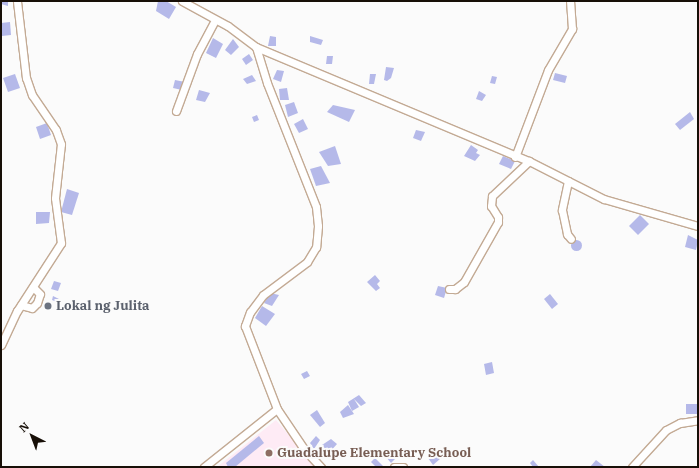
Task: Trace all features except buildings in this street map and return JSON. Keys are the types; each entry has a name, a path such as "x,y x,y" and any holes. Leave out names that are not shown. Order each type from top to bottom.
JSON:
{"street":[{"path":"1,345 21,305 61,243 56,198 62,149 56,130 32,95 26,78 17,1"},
{"path":"182,1 215,20 256,47 528,162 604,198 698,226"},
{"path":"515,157 548,70 572,29 570,1"},
{"path":"176,111 197,54 215,20"},
{"path":"256,47 259,60 318,216 316,247 311,257 297,272 283,278 263,295 246,321 248,338 277,409 304,449 321,467"},
{"path":"449,289 455,289 464,282 498,222 498,217 491,206 492,196 497,189 528,162"},
{"path":"568,181 562,210 567,234 571,239"},
{"path":"21,305 32,308 37,303 40,294 33,288"},
{"path":"204,467 277,409"},
{"path":"632,467 666,430 680,423 698,420"},
{"path":"394,467 403,467"}],"shaded area":[{"name":"Guadalupe Elementary School","path":"276,420 316,467 217,467"}],"place":[{"name":"Lokal ng Julita","path":"48,306"},
{"name":"Guadalupe Elementary School","path":"269,453"}]}
